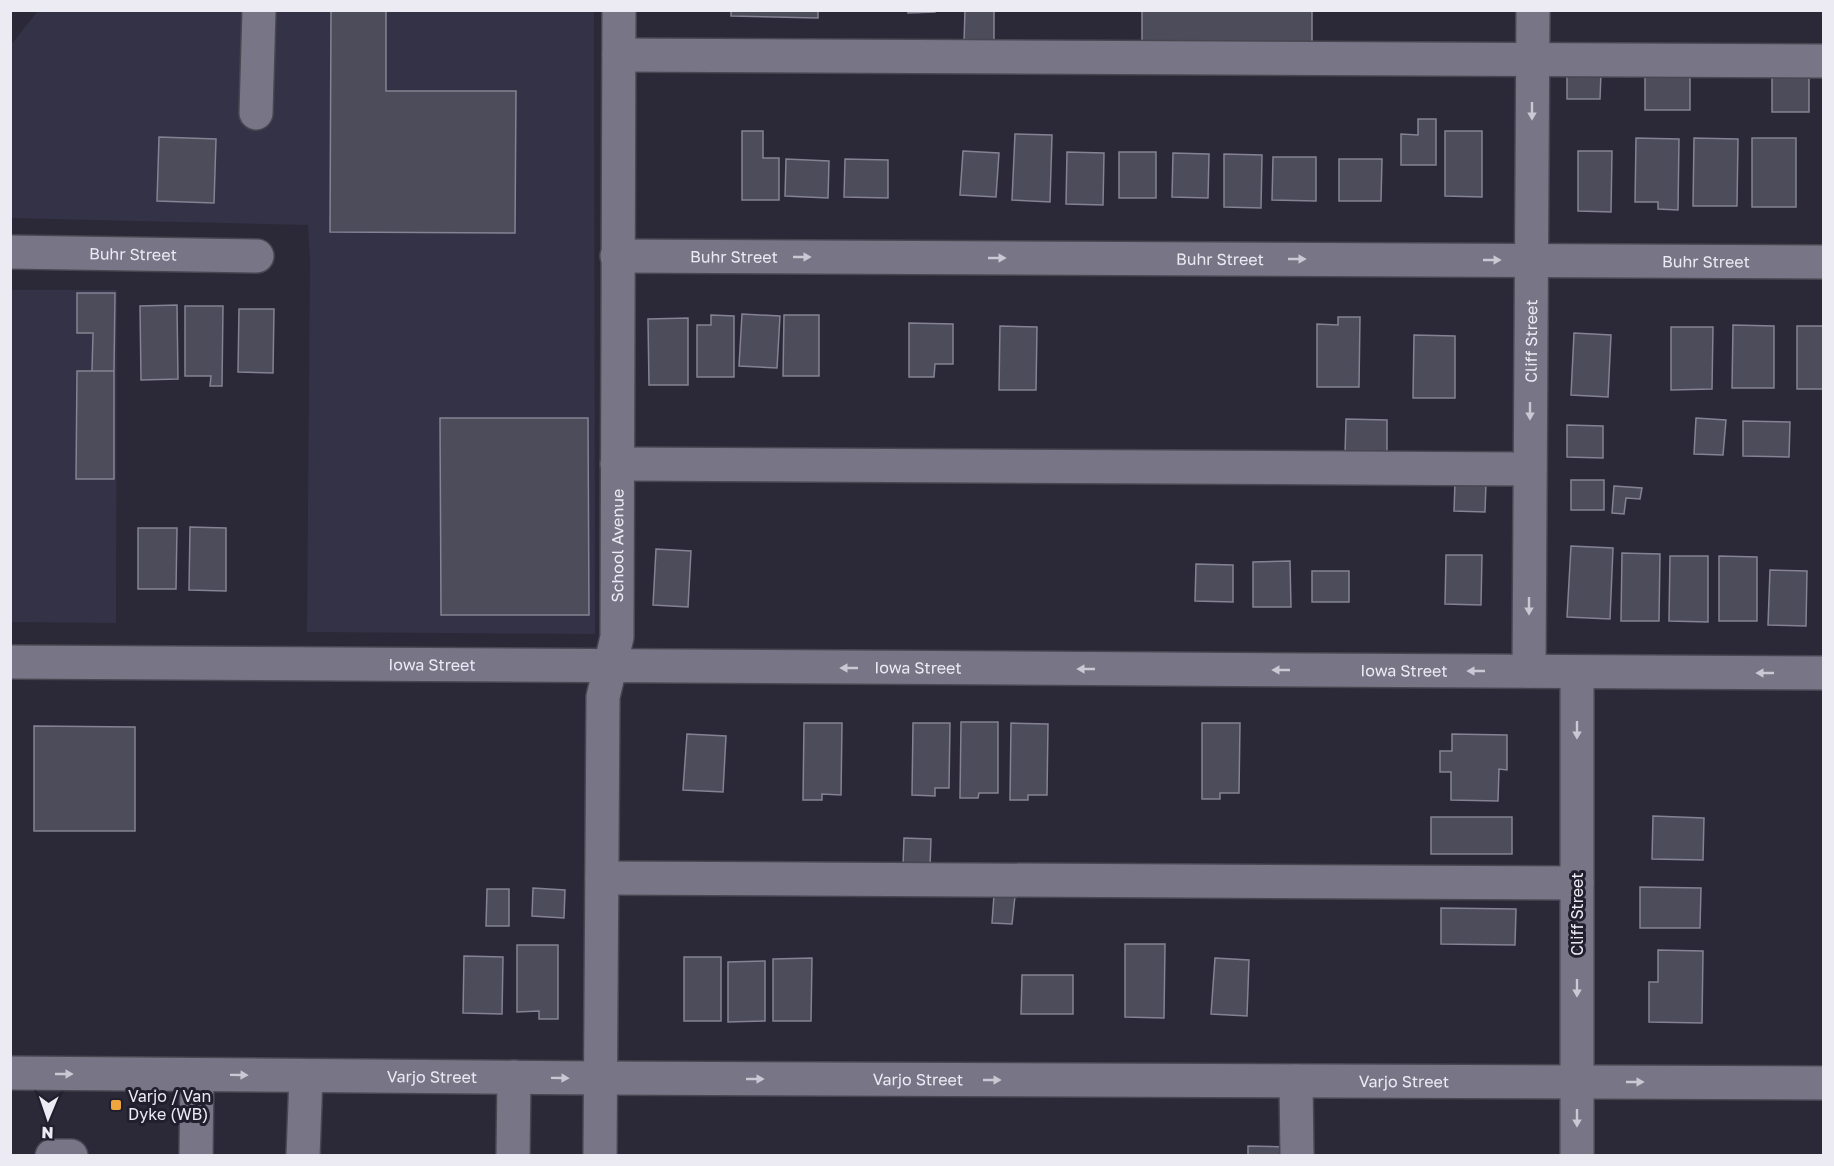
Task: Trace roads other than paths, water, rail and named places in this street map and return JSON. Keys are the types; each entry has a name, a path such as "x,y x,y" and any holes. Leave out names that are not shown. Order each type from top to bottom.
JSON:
{"street":[{"path":"256,113 259,10"},
{"name":"School Avenue","path":"600,1155 603,698 617,637 619,10"},
{"name":"Cliff Street","path":"1529,671 1533,10"},
{"path":"619,56 1824,61"},
{"name":"Buhr Street","path":"10,252 257,256"},
{"name":"Buhr Street","path":"617,256 1824,262"},
{"path":"617,464 1530,469"},
{"name":"Iowa Street","path":"10,662 1824,673"},
{"name":"Cliff Street","path":"1577,672 1577,1155"},
{"path":"602,878 1577,883"},
{"name":"Varjo Street","path":"10,1073 1824,1083"},
{"path":"196,1155 197,1075"},
{"path":"303,1155 306,1076"},
{"path":"513,1155 514,1077"},
{"path":"1296,1081 1297,1155"},
{"path":"52,1155 71,1155"}],"place":[{"name":"Varjo / Van Dyke (WB)","path":"116,1105"}]}
